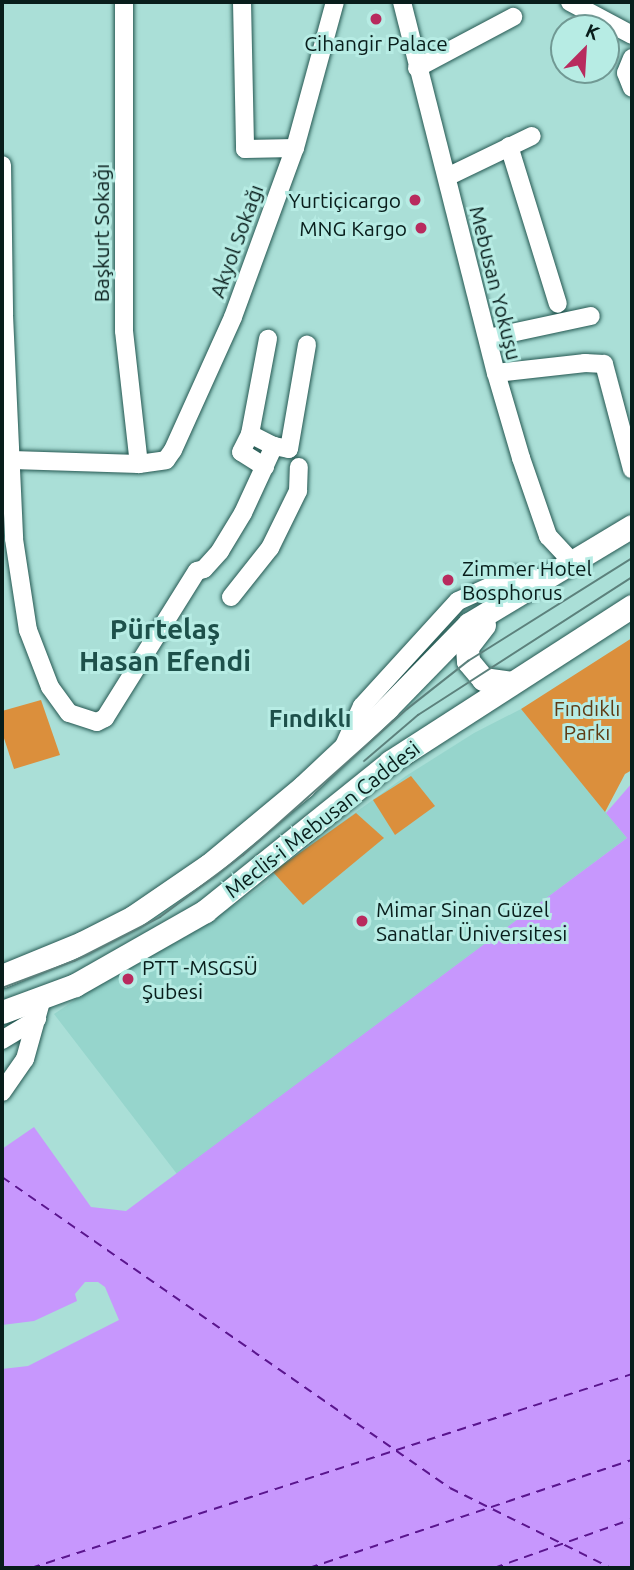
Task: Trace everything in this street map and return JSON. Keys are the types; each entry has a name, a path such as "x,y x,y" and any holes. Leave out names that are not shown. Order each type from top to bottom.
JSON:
{"main road":[{"name":"Meclis-i Mebusan Caddesi","path":"2,976 82,943 156,903 253,830 429,667 459,633 632,526"},
{"path":"502,604 470,641 466,654 468,662 484,679 510,683"},
{"name":"Meclis-i Mebusan Caddesi","path":"2,1012 39,1009 75,985 205,911 390,762 630,606"}],"street":[{"name":"Başkurt Sokağı","path":"124,2 124,331 139,464"},
{"path":"242,2 245,149 295,148"},
{"name":"Akyol Sokağı","path":"12,460 139,464 166,460 233,317 295,148 335,2"},
{"name":"Mebusan Yokuşu","path":"402,2 496,373 548,536 573,563"},
{"path":"570,2 632,35"},
{"path":"417,68 513,17"},
{"path":"632,58 626,73 632,88"},
{"path":"447,177 532,136"},
{"path":"509,146 558,304"},
{"path":"2,165 3,315 12,460 8,540 28,630 50,687 69,713 97,722 105,718 197,571 204,569 220,551 265,467 282,448 307,345"},
{"path":"488,338 591,316"},
{"path":"265,467 241,453 250,434 268,339"},
{"path":"496,373 584,363 604,364 632,469"},
{"path":"250,434 282,448"},
{"path":"231,597 270,548 298,491 299,467"},
{"path":"343,749 348,732 362,706 457,601 515,575 544,579"},
{"path":"2,1040 39,1009"},
{"path":"2,1092 25,1059 39,1009"}],"shaded area":[{"name":"Mimar Sinan Güzel Sanatlar Üniversitesi","path":"521,709 627,838 177,1174 54,1014 134,961 164,945 177,942 242,900 268,882 273,872 406,776 474,733"},
{"path":"632,783 632,1568 2,1568 2,1369 28,1366 119,1320 105,1287 98,1282 85,1282 75,1294 77,1301 34,1321 2,1325 2,1149 34,1127 91,1207 126,1211 627,838 606,813"}],"green space":[{"name":"Fındıklı Parkı","path":"632,638 632,770 625,774 605,812 521,709"},
{"path":"41,700 60,755 14,769 2,732 2,711"},
{"path":"411,776 435,806 395,835 373,800"},
{"path":"356,813 384,838 303,905 273,872"}],"ferry route":[{"path":"2,1177 450,1488 611,1568"},
{"path":"31,1568 632,1374"},
{"path":"309,1568 632,1460"},
{"path":"494,1568 632,1519"}],"tram line":[{"path":"2,988 74,961 160,917 243,855 407,709 468,661 632,558"},
{"path":"364,761 418,715 632,577"}],"place":[{"name":"Cihangir Palace","path":"376,19"},
{"name":"Yurtiçicargo","path":"415,200"},
{"name":"MNG Kargo","path":"421,228"},
{"name":"Zimmer Hotel Bosphorus","path":"448,580"},
{"name":"Mimar Sinan Güzel Sanatlar Üniversitesi","path":"362,921"},
{"name":"PTT -MSGSÜ Şubesi","path":"128,979"}],"district":[{"name":"Pürtelaş Hasan Efendi","path":"165,645"},
{"name":"Fındıklı","path":"310,719"}]}
